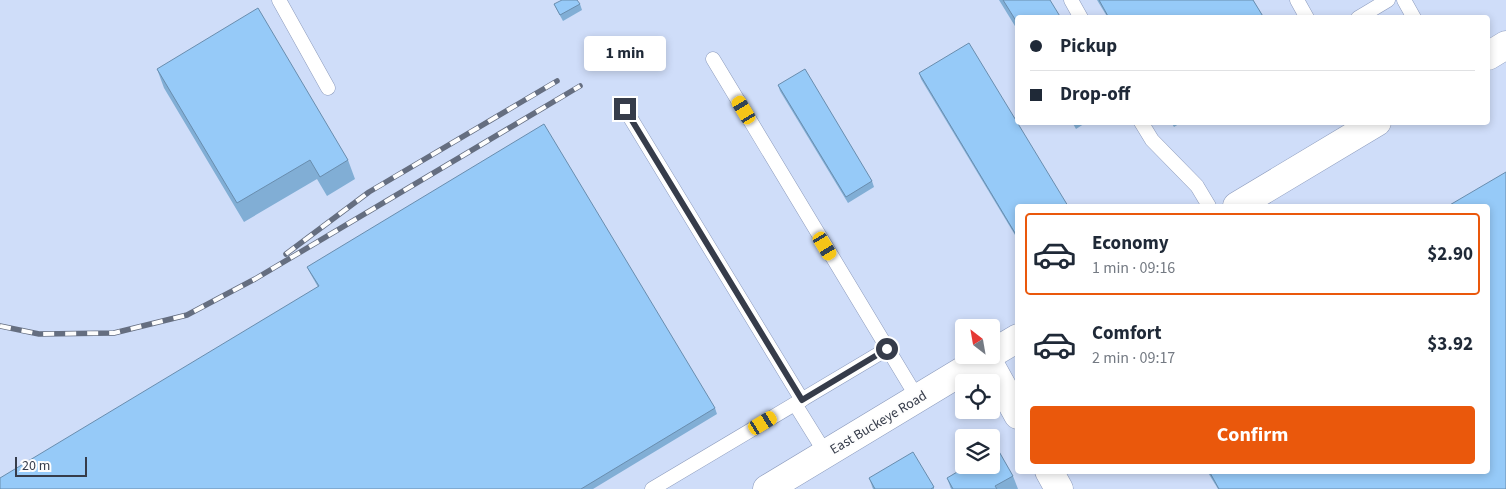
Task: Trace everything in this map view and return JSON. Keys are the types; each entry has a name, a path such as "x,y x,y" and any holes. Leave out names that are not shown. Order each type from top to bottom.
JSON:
{"main road":[{"path":"1490,55 1506,45"},
{"path":"1240,204 1372,125"},
{"name":"East Buckeye Road","path":"1000,349 1015,340"},
{"name":"East Buckeye Road","path":"768,489 974,364"},
{"path":"993,364 1015,409"},
{"path":"1051,474 1059,489"}],"lane":[{"path":"279,0 328,88"},
{"path":"1071,0 1079,15"},
{"path":"1297,0 1305,15"},
{"path":"1363,15 1388,0"},
{"path":"1404,0 1412,15"},
{"path":"713,59 918,399"},
{"path":"625,109 798,402 826,454"},
{"path":"1143,125 1152,140 1197,186 1208,204"},
{"path":"652,489 887,349"}],"building":[{"path":"562,0 577,0 580,4 560,15 554,4"},
{"path":"1003,0 1050,0 1059,15 1015,15 1015,19"},
{"path":"1099,0 1253,0 1262,15 1107,15"},
{"path":"258,8 348,160 320,177 310,160 237,203 157,69"},
{"path":"969,43 1015,119 1015,125 1019,125 1067,204 1015,204 1015,233 919,73"},
{"path":"805,69 872,181 846,197 778,85"},
{"path":"544,124 715,408 581,489 0,489 0,478 319,286 307,267"},
{"path":"1506,172 1506,489 1219,489 1211,474 1490,474 1490,204 1451,204"},
{"path":"913,452 934,487 931,489 875,489 869,478"},
{"path":"1000,453 1013,476 995,486 997,489 953,489 947,478 955,473 1000,474"}],"railway":[{"path":"286,254 369,192 557,81"},
{"path":"0,326 39,334 114,333 187,315 255,279 580,86"}],"route":[{"path":"625,109 802,400 887,349"}]}
